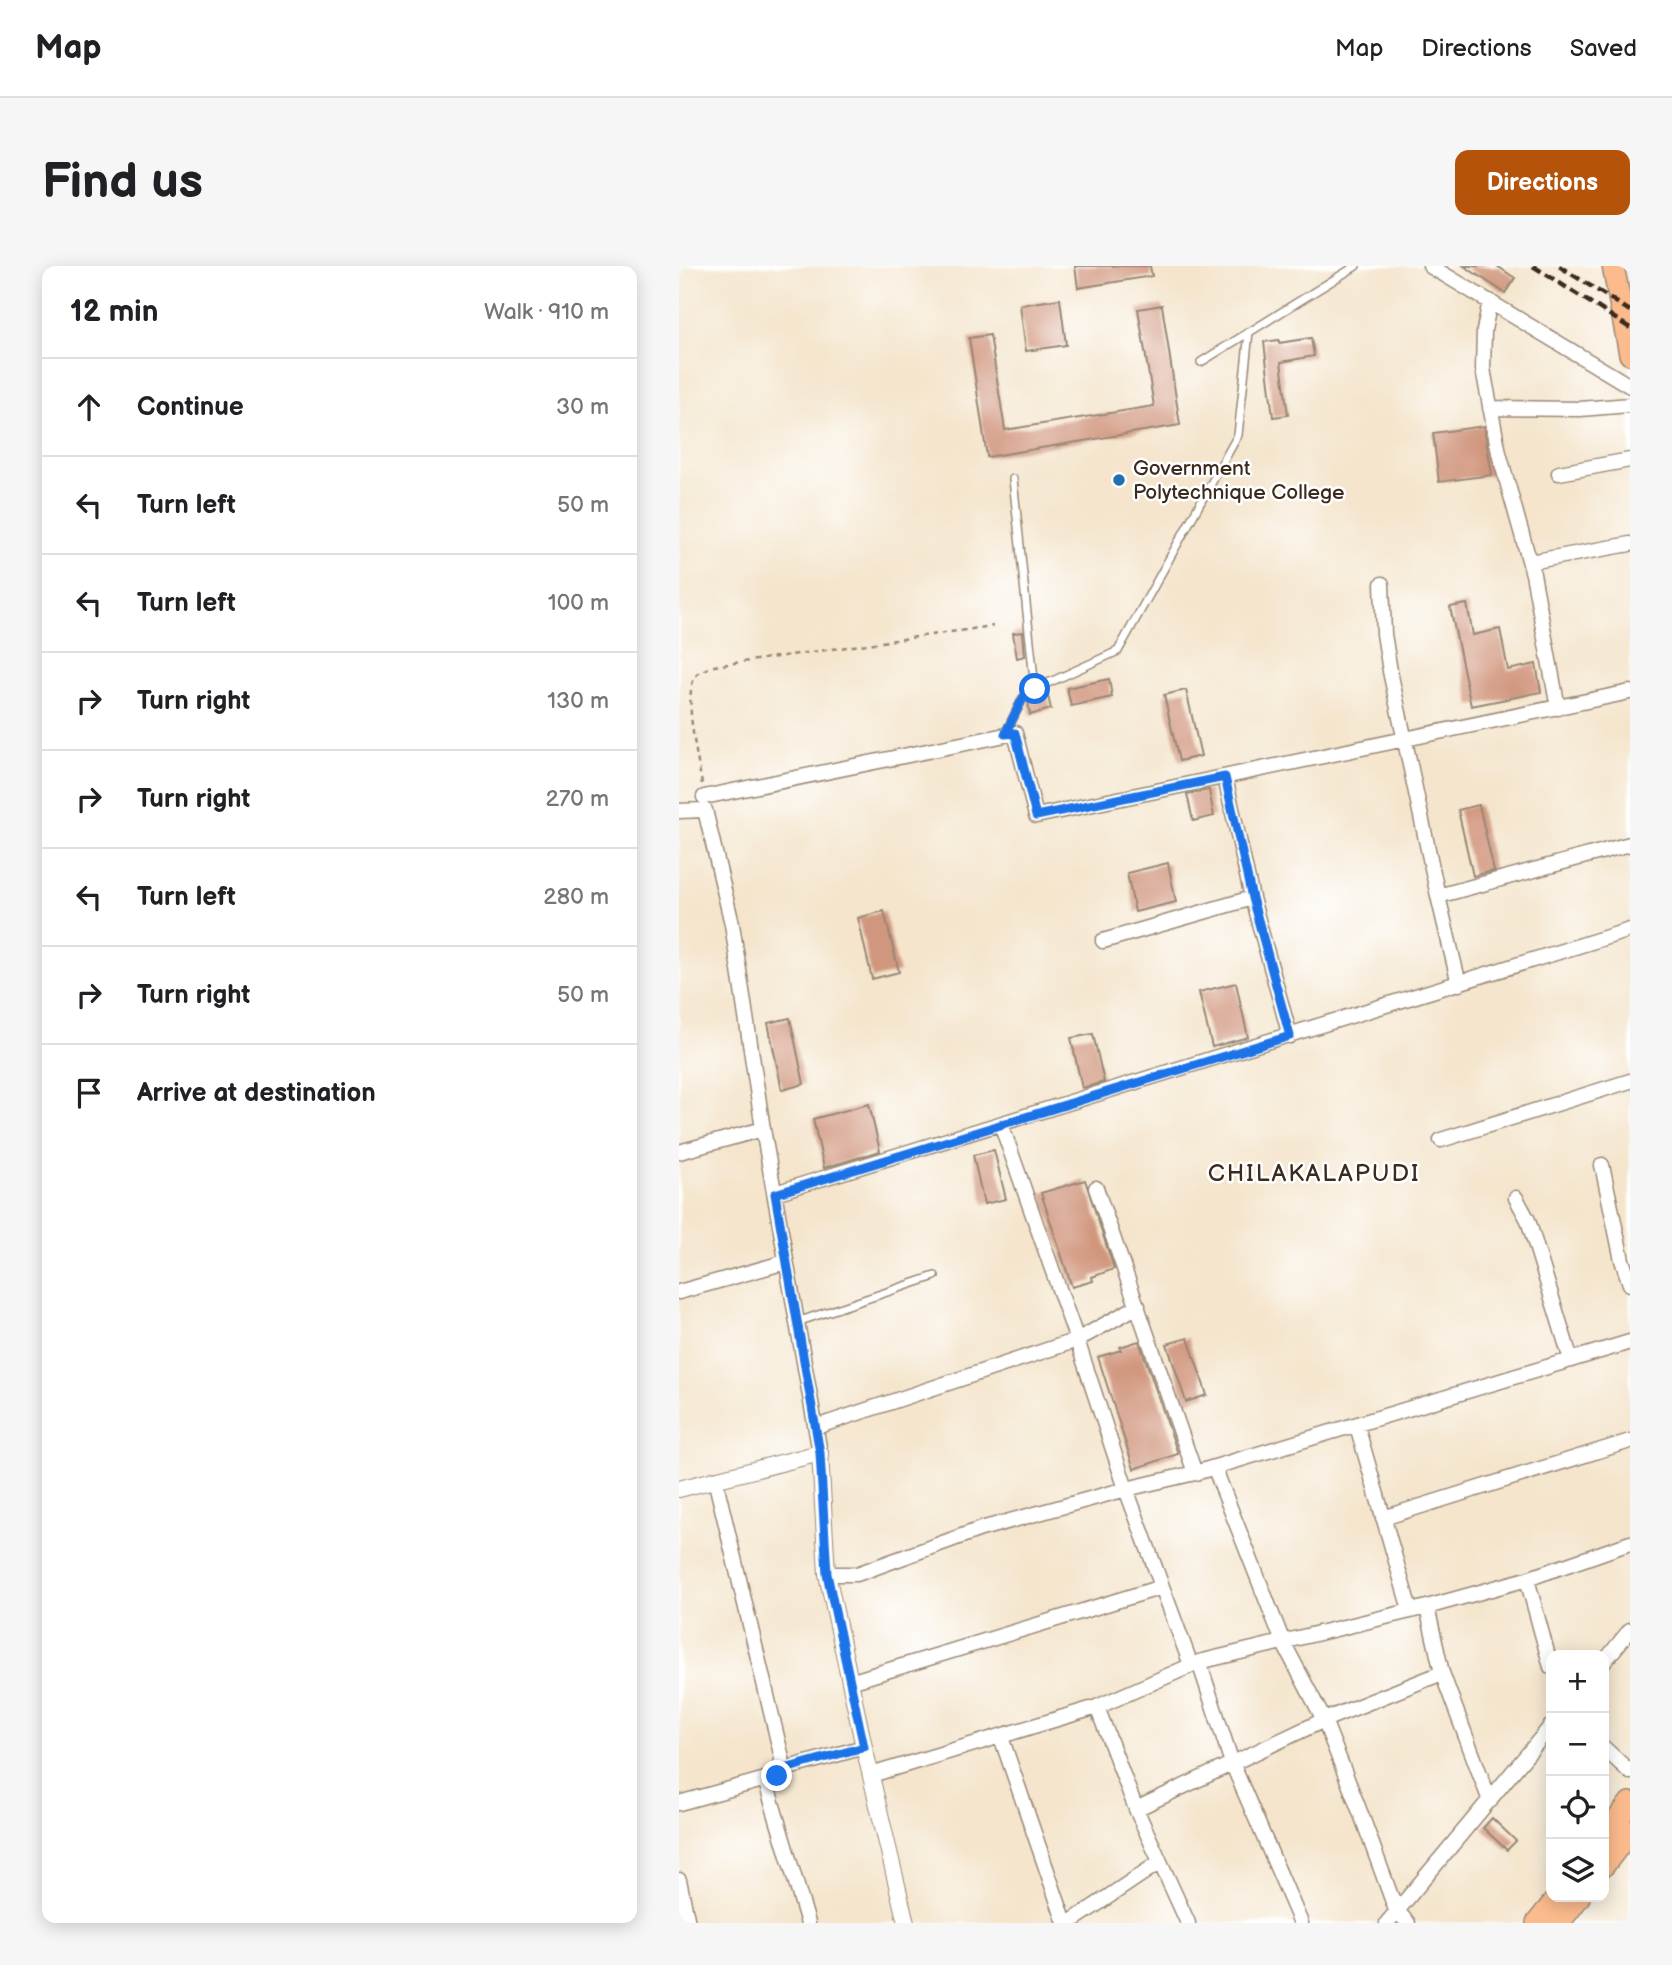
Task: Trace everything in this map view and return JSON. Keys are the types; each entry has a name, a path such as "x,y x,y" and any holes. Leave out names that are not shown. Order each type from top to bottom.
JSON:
{"main road":[{"path":"1613,266 1630,354"},
{"path":"1609,1830 1630,1803"},
{"path":"1609,1858 1630,1831"},
{"path":"1537,1923 1553,1902"},
{"path":"1559,1923 1575,1902"}],"street":[{"path":"1430,266 1630,386"},
{"path":"1490,301 1482,350 1483,369 1499,453 1530,562 1558,708"},
{"path":"1490,408 1580,409 1630,405"},
{"path":"1559,473 1630,460"},
{"path":"1530,562 1630,544"},
{"path":"1382,584 1384,635 1404,740 1459,984"},
{"path":"704,797 1015,733 1036,816 1630,692"},
{"path":"1225,777 1252,898 1290,1036"},
{"path":"679,811 705,810 732,924 763,1129 820,1453 827,1574 864,1747 906,1923"},
{"path":"1438,896 1630,844"},
{"path":"1103,941 1252,898"},
{"path":"775,1194 1630,930"},
{"path":"1441,1140 1630,1081"},
{"path":"1001,1124 1162,1587 1195,1663 1232,1763 1301,1923"},
{"path":"679,1152 763,1129"},
{"path":"1602,1165 1622,1260 1630,1284"},
{"path":"1096,1188 1195,1473"},
{"path":"1516,1198 1528,1220 1571,1360"},
{"path":"679,1292 786,1262"},
{"path":"816,1427 1077,1340 1138,1306"},
{"path":"827,1574 857,1574 981,1529 1195,1473 1630,1342"},
{"path":"1357,1426 1410,1610"},
{"path":"1383,1518 1630,1441"},
{"path":"679,1489 820,1453"},
{"path":"1214,1467 1283,1642 1324,1720 1396,1910 1408,1923"},
{"path":"679,1802 777,1776 781,1770 782,1758 715,1479"},
{"path":"871,1775 1097,1707 1195,1663 1427,1607 1527,1579 1630,1543"},
{"path":"1527,1579 1546,1650"},
{"path":"850,1682 1162,1587"},
{"path":"1427,1607 1442,1673 1490,1801"},
{"path":"1609,1656 1630,1630"},
{"path":"1136,1809 1324,1720 1442,1673"},
{"path":"1097,1707 1136,1809 1188,1923"},
{"path":"1387,1923 1546,1732"},
{"path":"1001,1737 1067,1923 1160,1862"},
{"path":"781,1770 864,1747"},
{"path":"1609,1753 1630,1772"},
{"path":"765,1779 808,1923"},
{"path":"679,1880 688,1923"}],"lane":[{"path":"1201,362 1356,266"},
{"path":"1005,734 1023,698 1035,689 1118,651 1238,435 1249,332"},
{"path":"1013,479 1035,689"},
{"path":"797,1322 935,1276"}],"path":[{"path":"704,797 691,708 690,687 696,674 714,666 993,626"}],"building":[{"path":"1075,266 1150,266 1152,276 1078,288"},
{"path":"1464,266 1497,266 1515,278 1505,293"},
{"path":"1060,299 1066,345 1026,351 1020,305"},
{"path":"1162,305 1180,425 987,457 969,338 990,335 1005,430 1154,406 1138,309"},
{"path":"1311,338 1314,356 1281,362 1288,415 1273,417 1264,342 1279,340 1279,343"},
{"path":"1484,426 1492,475 1439,482 1433,433"},
{"path":"1467,604 1473,635 1500,629 1508,670 1536,664 1541,692 1471,706 1450,607"},
{"path":"1023,632 1025,656 1017,658 1013,633"},
{"path":"1109,679 1112,697 1071,706 1067,688"},
{"path":"1186,690 1201,756 1179,761 1164,695"},
{"path":"1048,696 1051,709 1030,715 1028,702"},
{"path":"1209,790 1214,816 1193,821 1187,794"},
{"path":"1479,805 1494,871 1473,876 1458,810"},
{"path":"1168,863 1176,902 1135,912 1127,873"},
{"path":"884,911 899,972 872,979 858,918"},
{"path":"1236,983 1248,1037 1212,1047 1199,992"},
{"path":"790,1018 804,1084 782,1090 768,1023"},
{"path":"1093,1034 1104,1082 1082,1088 1071,1038"},
{"path":"869,1104 880,1151 824,1168 813,1119"},
{"path":"994,1150 1006,1199 984,1204 973,1155"},
{"path":"1085,1180 1114,1269 1092,1277 1093,1281 1072,1287 1041,1193"},
{"path":"1188,1338 1207,1395 1186,1402 1167,1344"},
{"path":"1139,1341 1178,1454 1134,1469 1098,1357"},
{"path":"1492,1818 1516,1841 1507,1850 1483,1828"}],"railway":[{"path":"1533,266 1630,328"},
{"path":"1559,266 1630,311"}],"place":[{"name":"Government Polytechnique College","path":"1119,480"}],"district":[{"name":"CHILAKALAPUDI","path":"1314,1173"}],"route":[{"path":"777,1776 781,1770 864,1747 827,1574 820,1453 775,1194 1290,1036 1252,898 1225,777 1036,816 1015,733 1005,734 1023,698 1035,689"}]}
